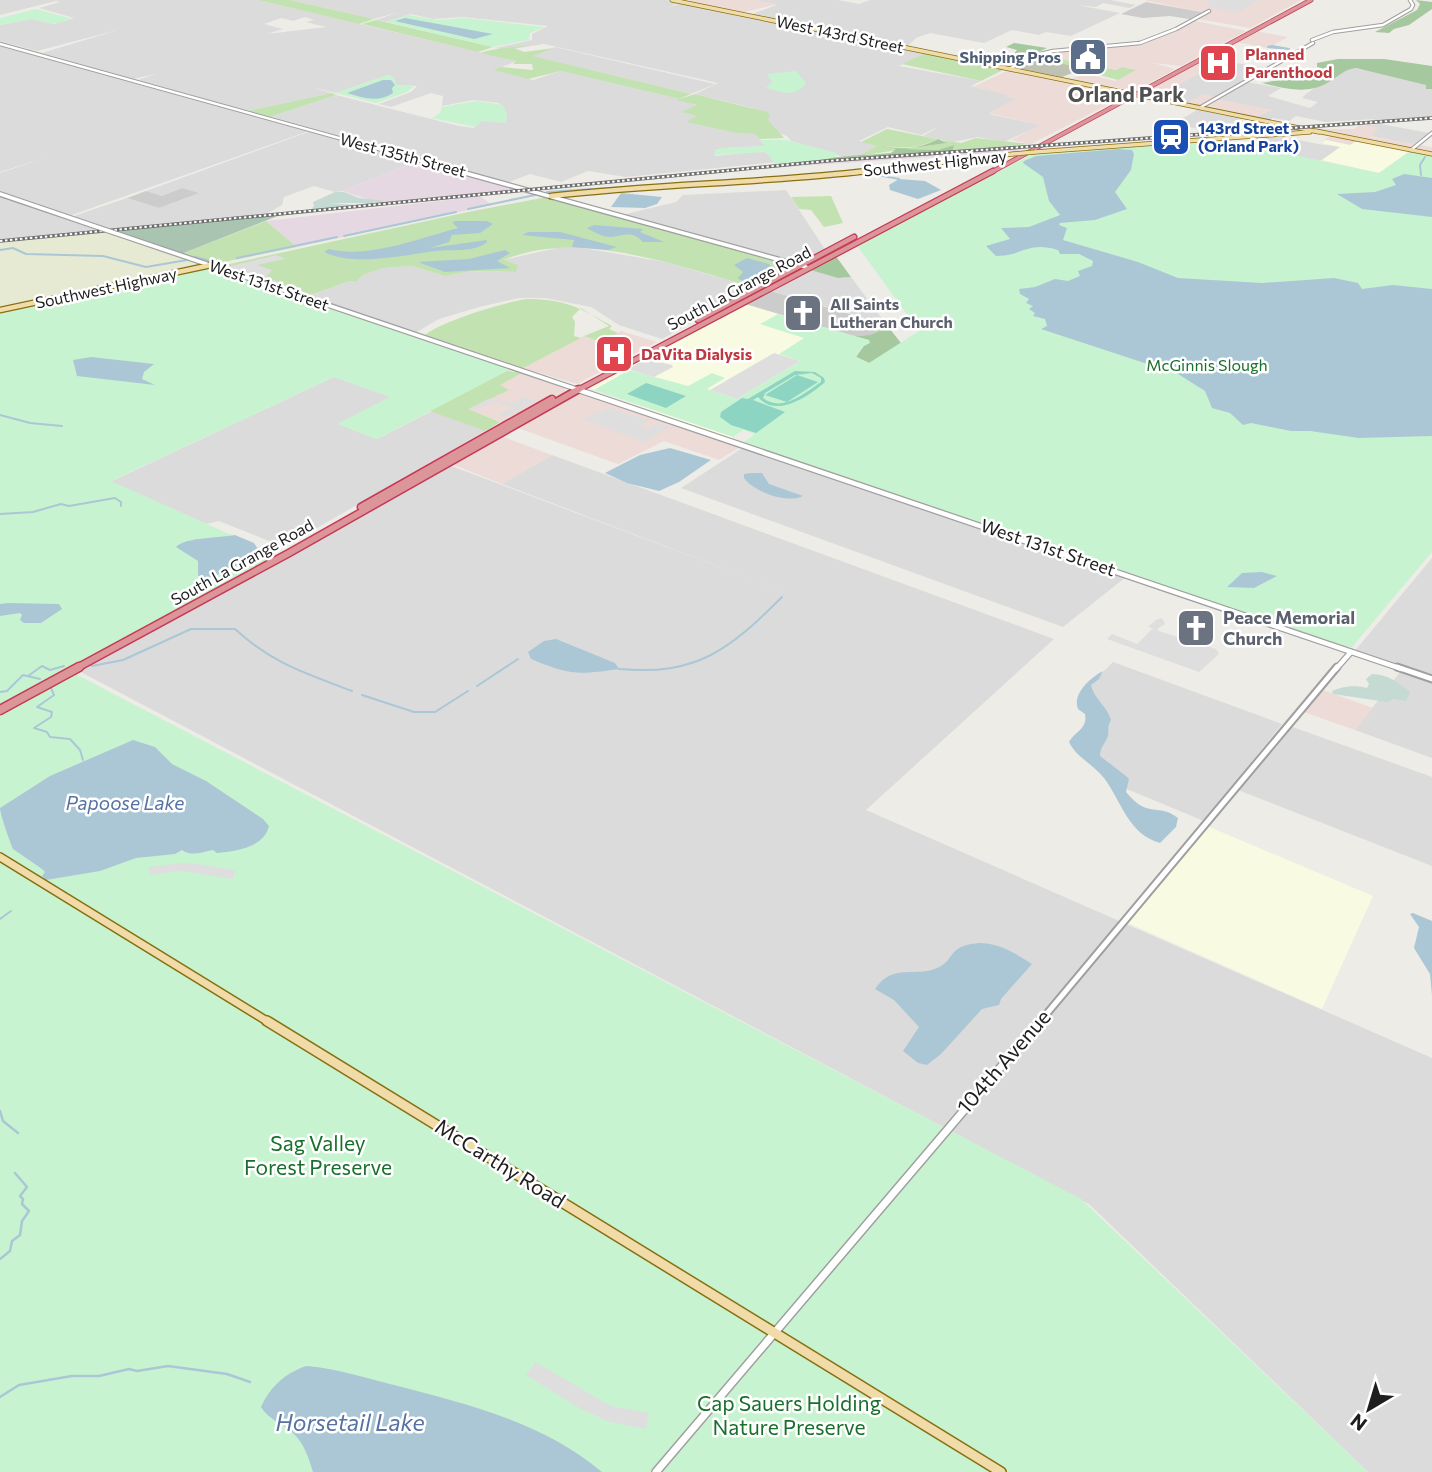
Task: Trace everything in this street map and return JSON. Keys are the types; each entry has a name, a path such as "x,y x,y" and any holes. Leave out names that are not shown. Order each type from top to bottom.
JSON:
{"highway":[{"name":"South La Grange Road","path":"0,707 799,265 1135,94 1304,0"},
{"name":"South La Grange Road","path":"576,389 1311,0"}],"main road":[{"name":"West 143rd Street","path":"672,0 1319,132"},
{"name":"West 143rd Street","path":"1135,94 1302,131"},
{"name":"Southwest Highway","path":"551,196 605,190 806,178 1035,152 1302,131 1319,132"},
{"path":"1319,132 1432,154"},
{"name":"Southwest Highway","path":"0,310 211,265"},
{"name":"McCarthy Road","path":"0,856 1001,1472"}],"street":[{"path":"1201,107 1325,35 1387,23 1411,9 1413,5 1410,0"},
{"path":"1009,69 1036,55 1052,51 1140,43 1176,29 1209,11"},
{"path":"1301,48 1307,42 1314,42"},
{"name":"West 135th Street","path":"0,44 806,267"},
{"path":"1411,150 1432,133"},
{"name":"West 131st Street","path":"0,194 1432,679"},
{"name":"104th Avenue","path":"656,1472 776,1334 1315,691 1351,652"}],"shaded area":[{"path":"0,0 258,0 517,61 494,70 533,80 561,71 679,99 698,106 682,112 699,116 688,122 736,133 756,134 765,146 723,148 716,150 715,156 764,151 776,162 626,177 588,171 561,182 530,174 507,183 270,117 336,95 474,128 481,121 507,114 499,103 473,100 442,106 443,96 431,93 391,107 379,104 411,92 417,86 396,85 393,77 388,75 336,93 311,87 332,93 247,111 138,80 156,74 133,79 42,53 118,30 37,51 0,41 0,25 32,19 54,24 74,18 39,8 60,2 0,15","holes":["305,17 314,20 306,22 326,27 267,34 283,29 264,24 281,18 293,21"]},
{"path":"290,0 666,0 678,3 669,7 683,3 926,53 899,66 981,81 971,86 1010,95 1016,99 989,114 1041,125 1004,142 978,137 953,142 923,136 938,127 921,135 888,127 859,141 878,146 847,158 791,141 787,136 778,133 753,108 695,94 718,83 544,44 506,50 495,48 532,40 532,34 548,26 463,17 433,19 411,14 386,22 376,20 399,12 374,19"},
{"path":"755,0 838,0 859,4 870,0 1110,0 1136,5 1129,8 1103,3 1096,7 1077,5 1120,13 1071,36 1046,32 1039,35 1012,30 984,43 930,33 916,38 907,47 750,15 776,5"},
{"path":"755,0 778,4 740,13 686,2"},
{"path":"1143,0 1301,0 1250,28 1192,18 1201,12"},
{"path":"1260,0 1236,13 1208,6 1207,2"},
{"path":"1146,2 1202,12 1189,19 1170,16 1143,18 1121,14"},
{"path":"1195,21 1246,31 1181,66 1153,63 1175,69 1135,91 1072,79 1085,73 1115,81 1134,71 1040,55 1089,49 1107,55 1095,49 1145,42"},
{"path":"1256,31 1288,37 1268,48 1236,42"},
{"path":"0,44 309,131 69,216 0,193 0,173 45,158 0,172"},
{"path":"555,47 715,84 691,94 532,56"},
{"path":"1208,57 1236,63 1228,67 1215,65 1175,87 1188,90 1170,100 1140,94"},
{"path":"1036,58 1085,68 1062,77 1017,68"},
{"path":"1236,63 1266,68 1246,82 1281,88 1268,96 1310,108 1318,102 1302,98 1349,67 1432,83 1432,116 1379,123 1374,119 1326,122 1296,116 1289,121 1273,118 1268,121 1254,118 1261,113 1170,100 1187,91 1174,87 1215,64 1228,67"},
{"path":"1009,70 1127,95 1031,144 1011,140 1040,125 988,113 1015,99 1007,97 1009,95 973,87"},
{"path":"1203,94 1273,110 1254,118 1185,104"},
{"path":"1199,109 1243,118 1225,127 1198,129 1174,123"},
{"path":"1380,124 1430,133 1417,145 1370,136 1375,132 1366,125"},
{"path":"1359,125 1379,127 1371,137 1432,147 1432,154 1359,140 1350,145 1324,140 1332,135 1309,129 1354,129"},
{"path":"311,131 418,161 342,191 335,192 314,186 284,197 282,205 265,215 109,230 71,217 127,198 159,208 198,193 182,188 162,196 146,191"},
{"path":"1283,137 1341,147 1322,160 1310,160 1263,147 1266,140 1260,138"},
{"path":"1326,140 1350,145 1357,141 1410,151 1379,173 1322,160 1340,147 1322,143"},
{"path":"1029,146 1018,151 741,170 530,189 815,162"},
{"path":"418,161 529,191 480,196 492,205 297,247 266,221 465,198 109,230 380,203 342,191"},
{"path":"182,188 199,193 159,208 127,198 146,191 162,196"},
{"path":"786,190 826,251 800,263 622,215 676,202 683,195"},
{"path":"335,192 386,201 358,205 366,203 330,203 355,205 311,210 313,202"},
{"path":"0,195 102,230 0,240"},
{"path":"280,215 181,254 113,231"},
{"path":"106,231 203,266 0,310 0,244"},
{"path":"557,248 583,248 665,262 755,288 662,339 619,325 591,307 545,298 519,298 479,307 439,319 415,333 307,296 350,281 356,282 363,275 383,268 412,266 445,276 472,271 515,272 503,260"},
{"path":"276,255 285,259 257,265 272,270 266,277 279,282 278,285 227,267"},
{"path":"807,269 838,278 851,277 886,324 767,290"},
{"path":"767,290 856,316 856,320 884,328 870,335 853,336 742,303"},
{"path":"742,303 869,340 756,434 743,430 730,439 590,388"},
{"path":"621,331 657,342 577,384 523,368 584,336 601,342"},
{"path":"774,353 800,361 737,399 710,390"},
{"path":"647,359 673,367 654,377 627,369"},
{"path":"522,373 564,387 566,391 507,424 467,409 504,389 499,385"},
{"path":"334,377 391,397 338,424 377,439 432,411 485,431 284,547 219,521 206,524 110,482"},
{"path":"579,393 740,447 719,460 664,441 618,464 515,427"},
{"path":"524,397 536,401 506,417 498,415 513,408 496,402 474,410 469,409 488,399 512,403"},
{"path":"608,408 648,420 640,427 645,429 659,424 669,427 644,442 583,419"},
{"path":"498,435 552,455 502,484 449,463"},
{"path":"744,447 1126,577 1063,627 681,488"},
{"path":"552,455 1054,639 866,810 1432,1058 1432,1472 1368,1472 1089,1204 77,670 446,464 786,592 502,484"},
{"path":"1432,558 1432,678 1354,652"},
{"path":"1162,618 1165,624 1157,629 1159,631 1216,649 1219,654 1199,672 1107,639 1112,634 1137,644 1153,628 1148,627"},
{"path":"1113,662 1282,724 1204,821 1117,785 1084,749 1092,711 1087,688"},
{"path":"1401,671 1432,681 1432,758 1355,730"},
{"path":"1372,674 1392,679 1410,692 1406,701 1393,699 1387,702 1333,694 1332,691 1345,687 1367,688 1369,684 1366,679"},
{"path":"1320,689 1373,708 1355,730 1301,711"},
{"path":"1290,726 1432,777 1432,866 1238,790"},
{"path":"1207,826 1373,896 1322,1009 1128,923"},
{"path":"182,863 235,870 233,879 180,871 151,875 148,867"},
{"path":"535,1362 611,1406 649,1413 646,1429 610,1422 581,1409 526,1375"}],"green space":[{"path":"258,0 290,0 374,19 359,24"},
{"path":"1416,0 1432,2 1432,9 1409,25 1389,33 1375,32 1417,10 1420,4"},
{"path":"36,9 73,19 54,24 32,19 0,25 0,18"},
{"path":"409,15 437,20 464,18 545,27 530,33 529,40 493,47 386,22"},
{"path":"376,20 493,47 478,52 362,24"},
{"path":"1014,43 1047,48 1008,66 987,61 1012,56 1017,50 1006,47"},
{"path":"539,44 514,48 524,52 554,48 533,56 691,94 679,99 561,71 528,79 493,70 501,67 533,70 532,64 513,64 516,61 480,53"},
{"path":"926,53 1003,70 981,81 902,64"},
{"path":"1040,55 1116,70 1122,67 1136,70 1118,80 1081,70 1083,68 1034,58"},
{"path":"1338,59 1384,59 1432,66 1432,89 1426,89 1426,85 1356,68 1311,89 1262,83 1285,79 1279,76 1317,69 1317,63"},
{"path":"796,71 806,83 798,91 788,93 766,88 772,82 767,74"},
{"path":"388,75 393,77 397,85 413,87 407,92 376,103 336,93"},
{"path":"332,93 336,95 270,117 247,111"},
{"path":"695,94 767,112 770,114 768,120 784,138 760,139 755,134 736,133 686,122 697,116 681,112 697,105 676,100"},
{"path":"476,101 503,105 507,114 506,123 481,121 476,127 432,118 440,113 442,107"},
{"path":"887,129 937,139 912,147 885,146 898,150 858,156 877,146 861,142"},
{"path":"976,138 1030,144 953,151 954,145 938,150 905,149 947,143 942,140 961,143"},
{"path":"938,139 947,143 905,149 938,150 954,145 953,151 815,162 834,157 891,153 896,149 881,146 911,148"},
{"path":"761,140 786,140 837,153 837,156 815,162 776,165 766,152 714,155 715,151 723,148 765,146"},
{"name":"McGinnis Slough","path":"1222,140 1379,173 1410,151 1432,156 1432,552 1352,647 1342,646 743,443 755,434 743,430 733,437 594,390 629,370 688,386 712,373 725,378 707,389 737,399 800,361 779,354 804,338 760,324 778,314 869,340 870,343 862,347 856,357 869,363 919,331 856,244 1033,154"},
{"path":"831,196 843,223 824,227 811,210 799,209 791,197"},
{"path":"547,197 795,267 755,288 630,254 564,248 533,251 504,260 518,265 516,272 472,271 445,276 412,266 383,268 363,275 356,282 350,281 307,296 220,266 468,212"},
{"path":"266,221 297,247 214,264 181,254"},
{"path":"835,255 851,277 838,278 807,269"},
{"name":"Sag Valley Forest Preserve","path":"211,268 511,369 377,439 337,424 390,397 334,377 111,481 276,555 66,669 1081,1199 1368,1472 0,1472 0,311"},
{"path":"527,299 563,303 580,309 572,317 575,322 574,336 581,338 523,368 425,335 473,313"},
{"path":"590,314 612,326 609,329 618,333 601,342 584,336 609,326"},
{"path":"856,316 886,324 901,343 755,447 743,443 869,363 856,357 868,340 853,336 870,335 883,329 856,320"},
{"path":"424,339 508,371 522,373 500,385 509,390 468,409 500,422 485,431 347,381"},
{"path":"795,371 815,372 824,378 825,382 802,399 783,406 765,403 758,397 753,400 785,412 756,433 731,425 720,417 721,412 742,398 748,399","holes":["812,373 821,378 821,382 793,400 778,403 763,398 765,393 795,375"]},
{"path":"797,375 818,382 787,402 765,395"},
{"path":"646,383 686,396 666,408 627,394"}],"water":[{"path":"405,18 493,34 474,39 395,21"},
{"path":"383,80 391,80 395,85 392,88 393,93 382,98 370,99 347,93"},
{"name":"McGinnis Slough","path":"1132,150 1134,154 1131,170 1115,192 1127,209 1095,220 1060,223 1059,225 1067,228 1063,240 1138,262 1178,278 1262,283 1334,278 1358,283 1362,289 1393,285 1432,289 1432,436 1359,438 1291,431 1251,423 1243,425 1230,413 1212,408 1205,391 1178,374 1041,329 1047,326 1045,319 1033,316 1035,313 1029,309 1033,306 1026,303 1029,299 1020,294 1019,289 1035,287 1055,279 1068,281 1080,276 1078,271 1092,266 1093,261 1079,254 1060,254 1058,250 1039,247 996,256 986,246 1010,239 1001,228 1029,227 1060,215 1049,201 1043,177 1023,163 1024,161 1036,156"},
{"path":"1404,174 1432,178 1432,217 1362,209 1337,194 1375,192 1396,185 1392,179"},
{"path":"899,179 925,181 941,190 918,199 890,190 889,185"},
{"path":"621,193 662,197 657,204 645,208 611,207"},
{"path":"487,221 493,224 480,233 452,235 449,242 430,248 487,242 469,249 379,259 350,259 324,252 329,249 360,251 394,246 458,228 452,222"},
{"path":"594,225 643,229 640,232 664,242 643,242 631,235 604,236 587,228"},
{"path":"528,232 560,232 617,247 608,250 572,247 574,240 522,235"},
{"path":"505,250 510,253 497,261 510,268 445,272 418,262 469,259"},
{"path":"747,258 772,267 750,281 740,280 738,278 743,272 734,265"},
{"path":"91,357 154,364 144,372 142,379 155,385 77,376 73,360"},
{"path":"670,448 711,460 679,482 659,491 627,483 605,473 640,455"},
{"path":"762,473 769,484 803,496 789,499 763,492 744,478 744,474"},
{"path":"235,535 254,543 259,551 227,571 206,579 198,576 198,561 176,547 195,540"},
{"path":"1262,572 1277,576 1254,588 1227,587 1242,573"},
{"path":"0,604 59,604 62,609 41,623 24,623 20,620 20,613 0,616"},
{"path":"556,639 615,663 619,669 574,672 531,659 528,652 544,641"},
{"path":"1103,671 1099,679 1091,685 1111,720 1100,756 1129,779 1126,792 1141,806 1165,811 1178,818 1176,827 1160,843 1149,839 1133,825 1104,778 1069,742 1085,723 1085,714 1078,709 1077,703 1080,692"},
{"name":"Papoose Lake","path":"133,740 155,747 172,764 206,781 263,819 269,826 266,833 255,844 240,849 193,854 182,850 175,854 136,858 100,871 46,880 42,876 45,872 42,869 13,849 0,808 50,776"},
{"path":"1410,914 1432,921 1432,995 1430,974 1414,948 1419,927"},
{"path":"979,943 1000,947 1032,964 1001,999 999,1005 982,1009 941,1054 927,1065 918,1063 903,1051 919,1027 894,1000 875,989 889,976 929,971 943,965 961,947"},
{"name":"Horsetail Lake","path":"306,1366 359,1376 501,1416 554,1439 602,1472 313,1472 305,1450 296,1436 261,1407 279,1382"}],"waterway":[{"path":"1272,46 1289,49 1268,47 1272,46"},
{"path":"1421,175 1420,165 1425,157"},
{"path":"867,173 899,179"},
{"path":"547,192 655,185"},
{"path":"468,209 535,195"},
{"path":"344,236 456,212"},
{"path":"237,258 337,237"},
{"path":"0,250 13,248 26,254 103,256 146,267 187,260"},
{"path":"195,257 215,262"},
{"path":"0,415 30,423 62,426"},
{"path":"0,514 33,512 61,504 69,506 115,498 121,502 121,506"},
{"path":"619,669 670,668 710,656 745,632 782,597"},
{"path":"92,666 123,660 191,629 235,629 276,659 352,691"},
{"path":"477,686 518,659"},
{"path":"28,676 42,666 50,670 64,666"},
{"path":"0,692 7,691 23,675 40,679"},
{"path":"51,688 54,695 37,707 52,712 51,717 34,728 47,732 50,737 70,739 80,750 83,760"},
{"path":"362,695 414,712 435,712 468,691"},
{"path":"0,919 11,911"},
{"path":"0,1111 3,1121 18,1133"},
{"path":"0,1259 10,1251 12,1241 20,1235 22,1221 29,1211 22,1204 23,1199 20,1196 27,1187 15,1173"},
{"path":"0,1397 19,1385 72,1376 99,1376 129,1369 137,1371 168,1366 227,1374 250,1382"}],"railway":[{"path":"0,241 826,161 1432,118"}],"place":[{"name":"Shipping Pros","path":"1088,57"},
{"name":"Planned Parenthood","path":"1218,63"},
{"name":"143rd Street (Orland Park)","path":"1171,137"},
{"name":"All Saints Lutheran Church","path":"803,313"},
{"name":"DaVita Dialysis","path":"614,354"},
{"name":"Peace Memorial Church","path":"1196,628"}],"district":[{"name":"Orland Park","path":"1126,95"}],"park label":[{"name":"Cap Sauers Holding Nature Preserve","path":"789,1416"}]}
